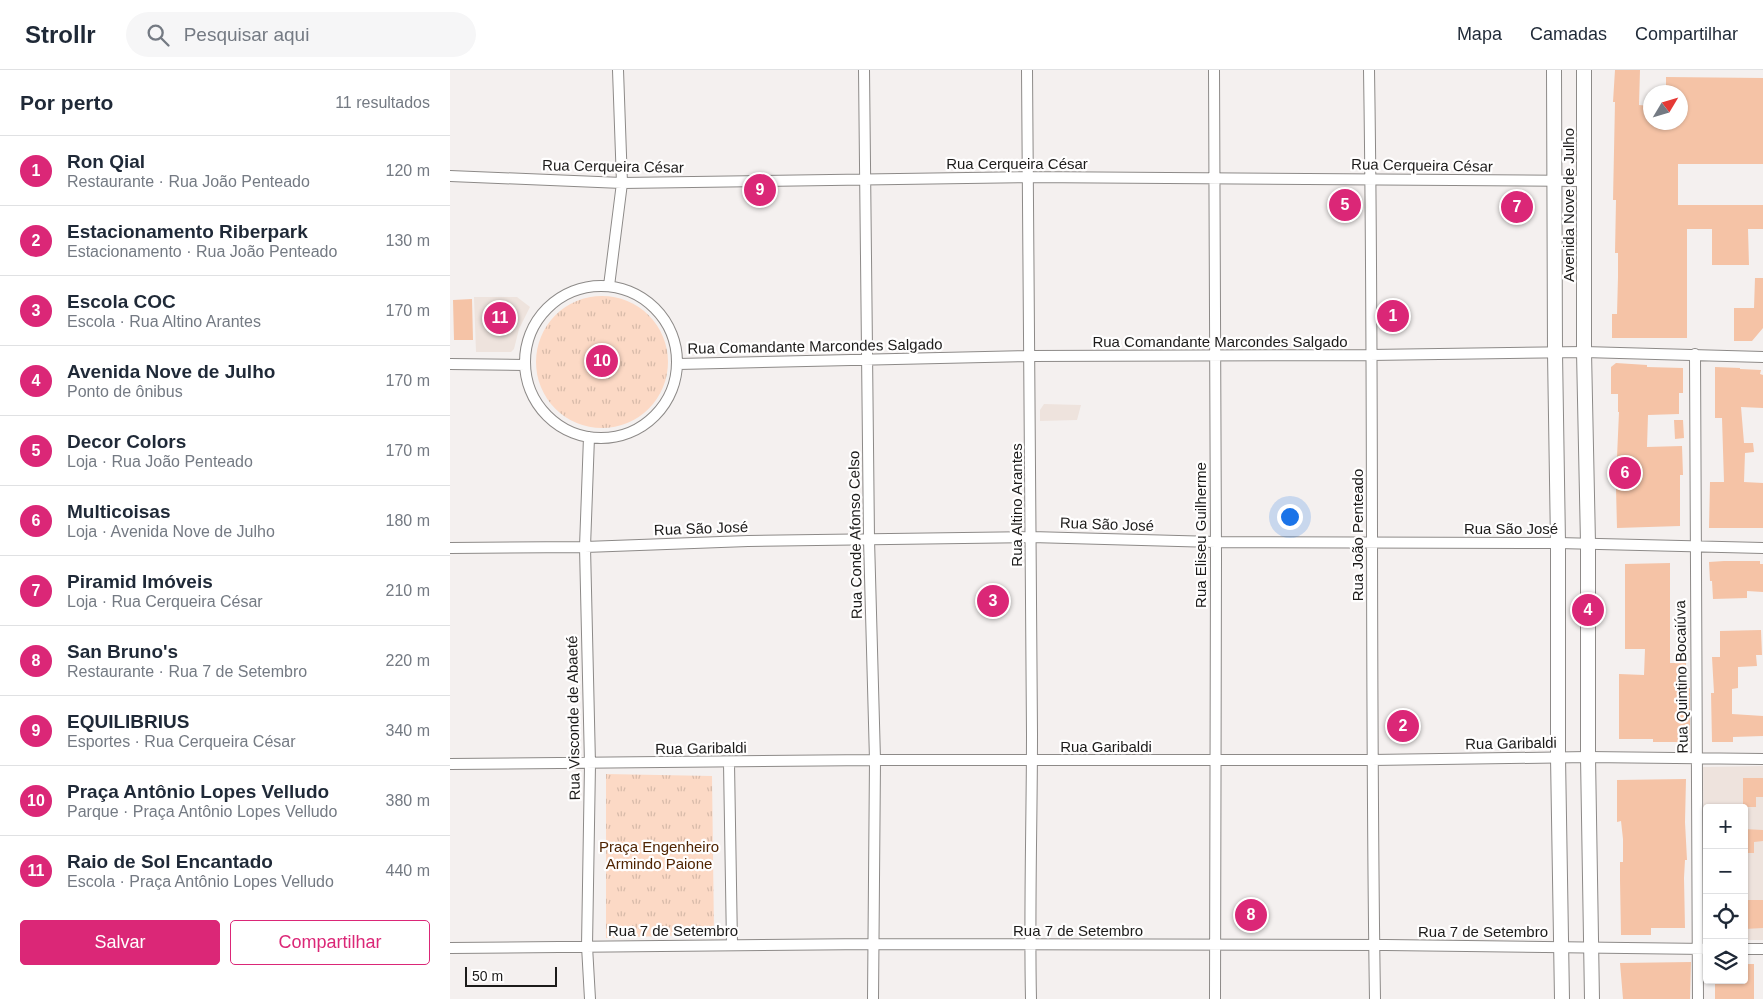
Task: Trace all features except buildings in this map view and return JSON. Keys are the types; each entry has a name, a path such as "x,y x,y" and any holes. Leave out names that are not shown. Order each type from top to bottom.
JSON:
{"main road":[{"name":"Avenida Nove de Julho","path":"1554,70 1558,757 1562,999"},
{"name":"Avenida Nove de Julho","path":"1584,70 1584,352 1588,543 1588,757 1592,999"}],"street":[{"path":"609,286 622,183 618,70"},
{"name":"Rua Conde Afonso Celso","path":"864,70 867,359 875,760 873,999"},
{"name":"Rua Altino Arantes","path":"1027,70 1031,537 1031,999"},
{"name":"Rua Eliseu Guilherme","path":"1214,70 1216,356 1215,999"},
{"name":"Rua João Penteado","path":"1369,70 1375,999"},
{"name":"Rua Cerqueira César","path":"450,176 622,183 1028,178 1585,181"},
{"path":"609,286 632,292 651,304 666,321 675,342 678,364 674,386 664,405 650,421 632,432 611,438 589,437 565,428 544,412 531,390 525,365 527,343 536,323 549,306 567,293 588,287 609,286"},
{"name":"Rua Comandante Marcondes Salgado","path":"678,364 1030,356 1370,355 1555,352 1763,357"},
{"name":"Rua Quintino Bocaiúva","path":"1695,354 1697,758 1702,949 1698,999"},
{"path":"450,364 525,365"},
{"name":"Rua Visconde de Abaeté","path":"589,437 585,547 590,764 587,946 590,999"},
{"name":"Rua São José","path":"450,548 585,547 748,541 1031,537 1215,542 1558,542 1763,548"},
{"name":"Rua Garibaldi","path":"450,764 728,763 875,760 1215,761 1558,757 1763,759"},
{"path":"728,763 732,945"},
{"name":"Rua 7 de Setembro","path":"450,948 873,944 1374,945 1702,949"},
{"path":"1748,949 1763,949"}],"shaded area":[{"path":"474,297 517,297 530,307 519,329 514,349 511,352 476,352"},
{"path":"1044,404 1081,405 1077,420 1040,421 1040,410"},
{"path":"1763,766 1763,940 1748,940 1748,804 1703,804 1703,767"}],"green space":[{"path":"602,296 627,301 639,307 657,325 663,337 668,362 663,387 657,399 639,417 627,423 602,428 577,423 565,417 547,399 541,387 536,362 541,337 547,325 565,307 577,301"},
{"name":"Praça Engenheiro Armindo Paione","path":"606,774 712,776 714,934 606,938"}],"place":[{"name":"EQUILIBRIUS","path":"760,190"},
{"name":"Decor Colors","path":"1345,205"},
{"name":"Piramid Imóveis","path":"1517,207"},
{"name":"Ron Qial","path":"1393,316"},
{"name":"Raio de Sol Encantado","path":"500,318"},
{"name":"Praça Antônio Lopes Velludo","path":"602,361"},
{"name":"Multicoisas","path":"1625,473"},
{"name":"Escola COC","path":"993,601"},
{"name":"Avenida Nove de Julho","path":"1588,610"},
{"name":"Estacionamento Riberpark","path":"1403,726"},
{"name":"San Bruno's","path":"1251,915"}]}
